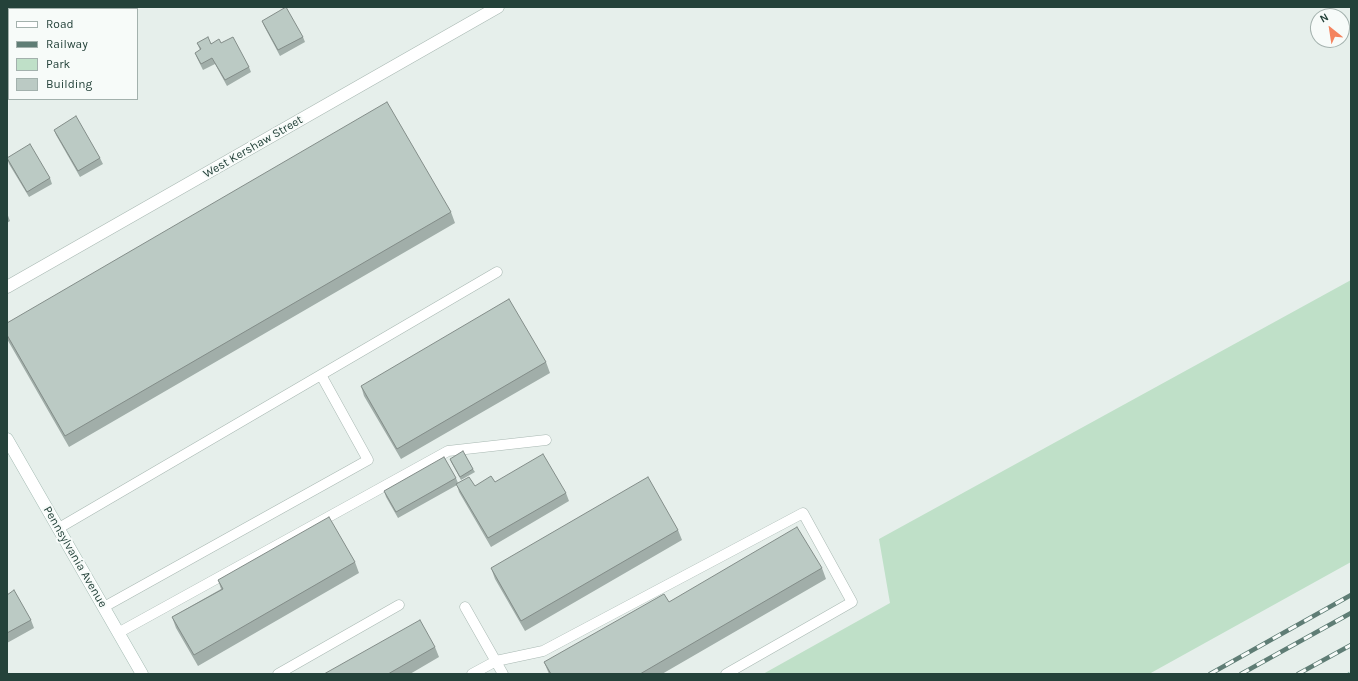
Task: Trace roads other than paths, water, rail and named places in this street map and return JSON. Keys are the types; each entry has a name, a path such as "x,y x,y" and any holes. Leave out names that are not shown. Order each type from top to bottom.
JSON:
{"street":[{"name":"West Kershaw Street","path":"7,287 498,7"},
{"name":"Pennsylvania Avenue","path":"7,439 142,674"}],"lane":[{"path":"59,528 497,272"},
{"path":"104,607 368,460 320,375"},
{"path":"118,633 448,451 546,440"},
{"path":"472,674 496,661 543,652 803,513 852,602 726,674"},
{"path":"278,674 399,605"},
{"path":"465,607 503,674"}],"railway":[{"path":"1210,674 1351,595"},
{"path":"1241,674 1351,613"},
{"path":"1298,674 1351,645"}]}
